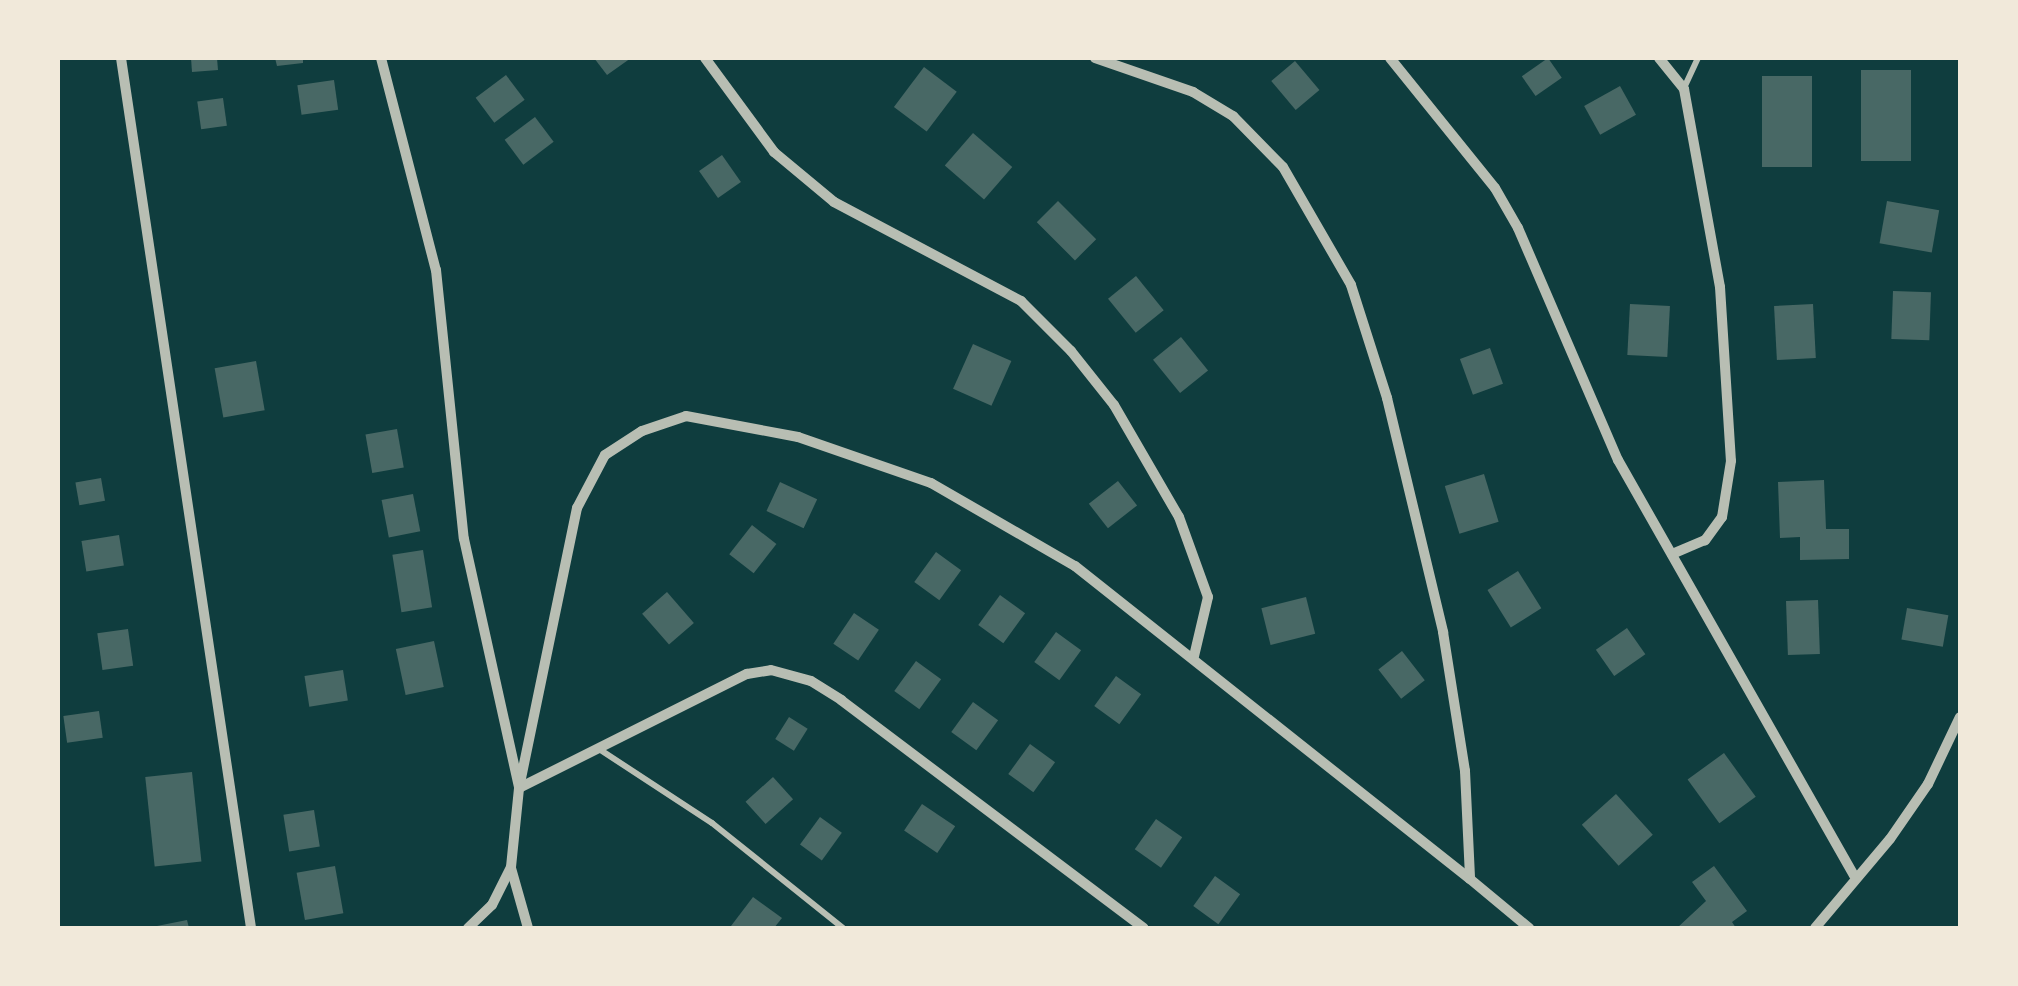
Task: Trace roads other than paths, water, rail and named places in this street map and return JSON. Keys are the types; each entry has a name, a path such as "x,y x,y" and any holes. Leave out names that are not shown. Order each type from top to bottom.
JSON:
{"street":[{"path":"121,58 251,928"},
{"path":"381,58 436,270 464,539 520,788"},
{"path":"705,58 774,152 834,202 1021,301 1071,351 1114,405 1178,517 1208,597 1194,656"},
{"path":"1095,58 1193,92 1233,116 1283,166 1351,285 1386,398 1443,632 1464,771 1470,880"},
{"path":"1390,58 1495,188 1518,228 1618,460 1854,876"},
{"path":"1660,58 1684,89 1720,287 1731,461 1722,517 1704,540 1672,554"},
{"path":"468,928 492,906 511,867 520,788 577,508 605,455 642,432 686,416 798,437 931,483 1075,566 1194,656 1529,928"},
{"path":"520,788 747,674 771,670 810,681 1144,928"},
{"path":"1815,928 1928,784 1960,717"},
{"path":"511,867 528,928"}],"lane":[{"path":"1684,89 1698,58"},
{"path":"598,748 712,823 843,928"}]}
